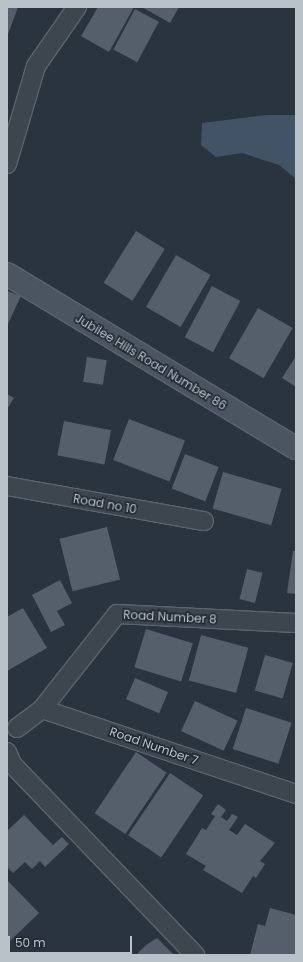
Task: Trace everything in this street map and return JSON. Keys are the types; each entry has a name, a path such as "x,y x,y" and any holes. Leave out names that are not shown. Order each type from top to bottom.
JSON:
{"street":[{"path":"7,164 9,146 36,66 77,7"},
{"name":"Jubilee Hills Road Number 86","path":"7,274 296,448"},
{"name":"Road no 10","path":"7,486 204,521"},
{"name":"Road Number 8","path":"42,709 117,614 296,623"},
{"path":"7,746 17,742 19,735 12,726 42,709"},
{"name":"Road Number 7","path":"42,709 296,794"},
{"path":"7,752 12,764 195,955"}],"water":[{"path":"267,115 296,115 296,179 279,165 242,153 216,157 201,145 202,123"}],"building":[{"path":"7,7 18,7 7,37"},
{"path":"98,7 134,7 109,52 81,36"},
{"path":"142,7 179,7 170,23"},
{"path":"135,9 159,22 137,62 113,50"},
{"path":"136,231 165,249 133,301 104,283"},
{"path":"176,255 211,275 181,327 146,307"},
{"path":"212,286 240,301 213,352 185,337"},
{"path":"7,291 21,296 7,326"},
{"path":"258,308 293,328 264,378 229,358"},
{"path":"296,356 296,387 282,378"},
{"path":"87,357 107,360 103,385 83,382"},
{"path":"7,394 14,398 7,409"},
{"path":"129,419 185,441 169,482 113,460"},
{"path":"64,421 111,430 104,465 57,455"},
{"path":"185,454 219,467 205,501 172,489"},
{"path":"223,472 282,489 271,525 213,509"},
{"path":"107,527 120,579 73,591 59,539"},
{"path":"293,551 296,551 296,594 287,593"},
{"path":"247,569 263,573 255,603 240,599"},
{"path":"60,580 72,603 57,611 65,625 51,632 32,595"},
{"path":"23,608 47,648 7,671 7,617"},
{"path":"146,629 193,643 181,682 134,667"},
{"path":"201,635 248,648 236,693 189,680"},
{"path":"265,655 293,663 283,699 255,691"},
{"path":"135,678 168,692 159,713 126,699"},
{"path":"195,701 238,721 224,751 181,731"},
{"path":"246,708 292,723 278,764 233,749"},
{"path":"136,752 167,773 125,834 95,813"},
{"path":"170,773 203,795 161,858 128,835"},
{"path":"218,804 226,810 221,817 227,821 232,814 238,817 229,830 237,835 245,824 275,843 260,861 265,864 256,878 253,876 242,893 203,870 206,866 186,854 202,828 206,830 215,816 211,814"},
{"path":"24,815 53,845 62,837 69,844 45,867 40,861 32,869 25,862 13,873 7,867 7,831"},
{"path":"7,880 39,913 10,941 7,939"},
{"path":"270,908 296,915 296,955 250,955 258,924 265,926"},
{"path":"157,938 174,955 136,955 146,945"}]}
